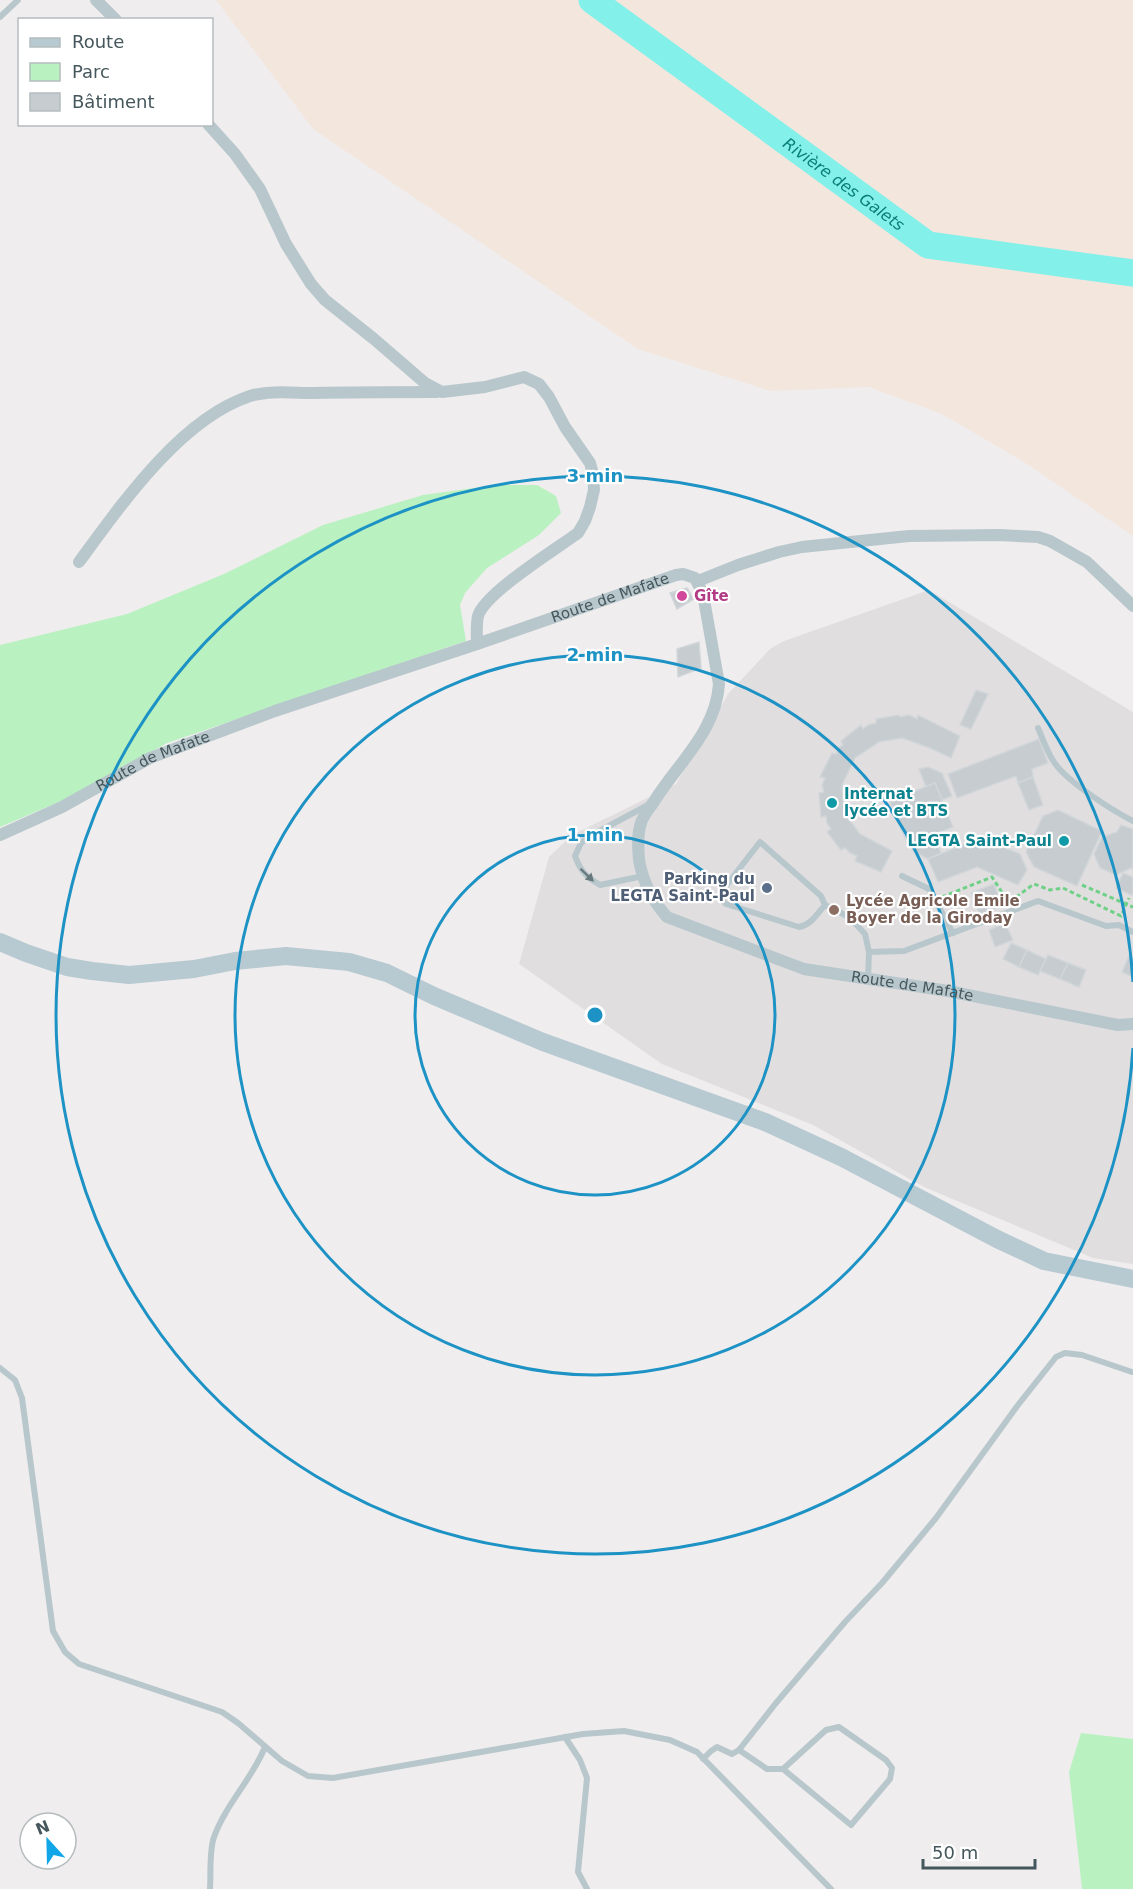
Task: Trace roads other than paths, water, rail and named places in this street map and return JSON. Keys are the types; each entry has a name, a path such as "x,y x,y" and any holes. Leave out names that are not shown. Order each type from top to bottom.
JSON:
{"main road":[{"path":"0,942 67,967 129,975 194,969 286,956 349,962 387,973 434,996 543,1042 765,1122 841,1157 997,1239 1044,1261 1133,1279"}],"street":[{"path":"96,0 114,18"},
{"path":"210,126 235,154 260,189 286,244 325,300 424,383 442,392"},
{"path":"79,562 110,520 168,451 198,425 251,396 278,393 442,392 485,387 524,377 538,384 549,397 565,427 584,452 593,474 594,490 585,521 578,533 503,587 486,602 478,616 477,645"},
{"path":"698,581 738,565 802,547 909,536 999,535 1050,540 1087,562 1133,606"},
{"name":"Route de Mafate","path":"0,835 62,807 150,758 275,711 683,574 698,581 705,604 719,684 712,719 641,823 638,845 644,883 654,902 667,917 804,969 948,991 1118,1025 1133,1024"}],"lane":[{"path":"0,17 18,0"},
{"path":"1038,728 1054,763 1066,776 1133,821"},
{"path":"643,876 600,885 586,877 575,855 581,843 654,802"},
{"path":"825,905 810,922 799,927 726,904 721,899 722,891 760,842 821,896 825,905 849,917 865,934 869,952 868,979"},
{"path":"902,876 929,889 953,933"},
{"path":"869,952 904,951 1038,901 1106,926 1119,925 1133,932"},
{"path":"703,1759 717,1747 732,1754 740,1750 776,1703 936,1518 1056,1357 1065,1353 1082,1355 1132,1372"},
{"path":"0,1368 15,1380 22,1398 53,1630 65,1652 79,1664 222,1712 282,1761 308,1776 333,1778 583,1734 624,1731 670,1740 697,1752 831,1889"},
{"path":"740,1750 767,1769 783,1769 851,1825 890,1779 892,1768 839,1726 826,1730 783,1769"},
{"path":"565,1737 580,1760 587,1778 578,1872 587,1889"},
{"path":"210,1889 213,1840 224,1815 259,1762 266,1747"}],"waterway":[{"name":"Rivière des Galets","path":"592,0 928,245 1133,273"}],"place":[{"name":"Gîte","path":"682,596"},
{"name":"Internat lycée et BTS","path":"832,803"},
{"name":"LEGTA Saint-Paul","path":"1064,841"},
{"name":"Parking du LEGTA Saint-Paul","path":"767,888"},
{"name":"Lycée Agricole Emile Boyer de la Giroday","path":"834,910"}]}
